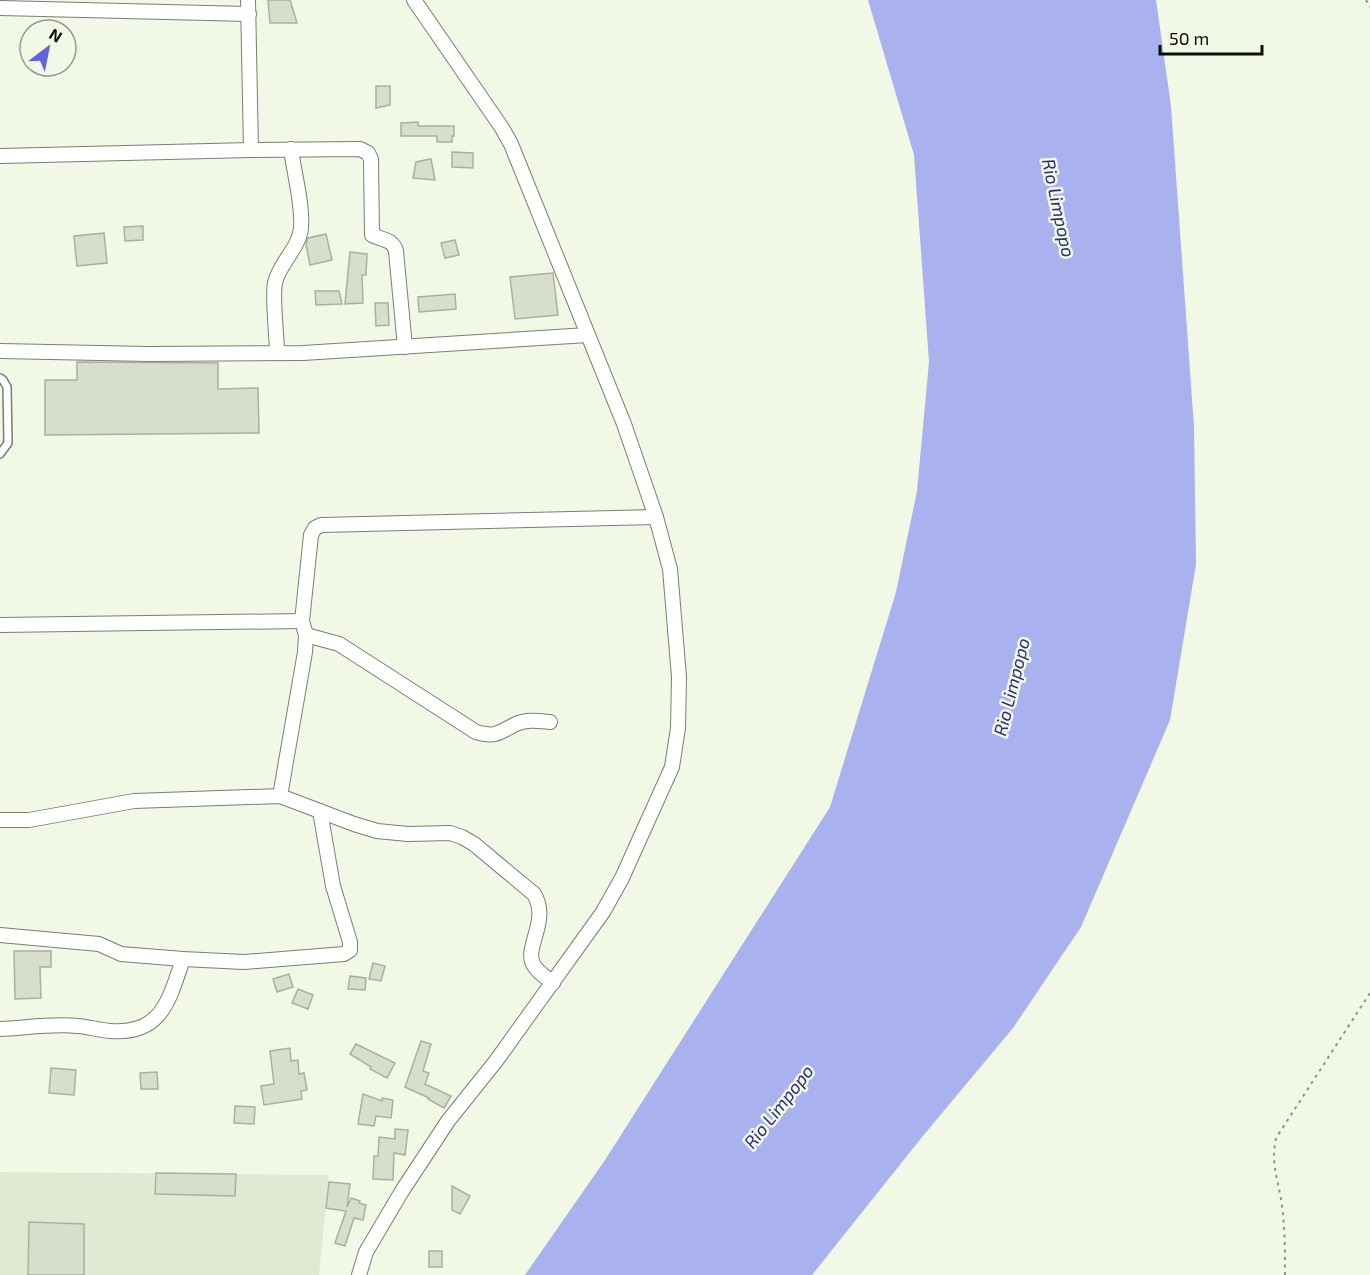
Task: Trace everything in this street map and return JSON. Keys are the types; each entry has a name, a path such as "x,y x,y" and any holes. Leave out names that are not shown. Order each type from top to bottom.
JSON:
{"street":[{"path":"359,1275 366,1252 441,1131 496,1061 603,912 622,878 672,767 678,728 679,677 670,569 656,517 624,424 511,144 414,0"},
{"path":"0,8 249,7 251,150"},
{"path":"0,156 360,149 368,153 371,159 370,228 372,235 390,240 396,251 405,346"},
{"path":"277,353 275,284 301,230 291,150"},
{"path":"0,351 149,354 277,353 588,335"},
{"path":"280,796 305,652 304,628 311,535 315,528 321,525 656,517"},
{"path":"0,625 304,628 339,644 476,732 495,735 524,722 550,722"},
{"path":"0,820 29,820 134,801 280,796 377,831 408,834 450,833 474,844 534,894 539,902 541,915 530,957 533,966 553,983"},
{"path":"0,935 99,944 121,954 183,959 244,962 344,954 350,950 350,942 333,886 320,811"},
{"path":"0,1029 78,1026 130,1031 146,1025 160,1015 169,1000 183,959"}],"lane":[{"path":"0,378 7,387 8,443 0,454"}],"path":[{"path":"1366,0 1370,7"},
{"path":"1285,1275 1283,1217 1275,1177 1273,1151 1276,1138 1370,993"}],"shaded area":[{"path":"0,1172 329,1175 319,1275 0,1275"}],"water":[{"name":"Rio Limpopo","path":"868,0 1156,0 1171,106 1194,427 1196,564 1170,720 1081,927 1013,1028 812,1275 525,1275 605,1160 830,807 896,592 917,491 929,362 914,155"}],"building":[{"path":"268,0 290,0 297,23 270,23"},
{"path":"376,86 390,86 390,105 376,108"},
{"path":"418,122 418,126 454,126 452,142 437,142 437,136 401,136 401,123"},
{"path":"452,152 473,153 473,168 452,167"},
{"path":"431,159 435,180 413,178 416,162"},
{"path":"143,226 143,240 125,241 124,227"},
{"path":"104,233 107,263 77,266 74,236"},
{"path":"326,234 332,260 310,265 306,245 308,238"},
{"path":"455,240 459,255 445,258 441,243"},
{"path":"350,252 367,254 366,275 362,275 363,303 345,304"},
{"path":"553,273 558,315 515,319 510,277"},
{"path":"315,291 339,291 342,304 316,305"},
{"path":"455,294 456,309 419,312 418,297"},
{"path":"375,303 388,303 389,325 376,326"},
{"path":"77,362 218,363 218,389 258,388 259,433 45,435 45,380 77,380"},
{"path":"14,951 51,951 51,967 40,967 41,998 15,999"},
{"path":"373,963 385,966 381,981 369,979"},
{"path":"289,974 293,987 277,992 273,979"},
{"path":"350,976 366,978 365,990 348,989"},
{"path":"298,989 313,995 308,1009 292,1003"},
{"path":"421,1041 431,1044 423,1071 429,1073 425,1084 451,1096 444,1108 405,1087"},
{"path":"356,1044 395,1063 387,1078 350,1054"},
{"path":"290,1048 291,1061 298,1060 299,1074 304,1073 307,1090 301,1091 302,1099 264,1105 261,1086 274,1084 270,1051"},
{"path":"51,1068 76,1070 74,1095 49,1093"},
{"path":"157,1072 158,1089 141,1089 140,1073"},
{"path":"363,1094 382,1101 382,1098 393,1100 391,1118 376,1116 374,1126 358,1124"},
{"path":"235,1106 255,1107 254,1124 234,1123"},
{"path":"395,1129 408,1130 405,1155 394,1153 393,1180 373,1179 374,1156 378,1156 379,1137 395,1139"},
{"path":"156,1173 236,1174 235,1196 155,1194"},
{"path":"329,1182 350,1184 347,1207 351,1198 366,1205 363,1220 354,1218 345,1246 335,1243 346,1211 326,1208"},
{"path":"452,1186 470,1196 460,1214 452,1210"},
{"path":"29,1222 84,1224 84,1275 28,1275"},
{"path":"429,1251 442,1251 442,1267 429,1267"}]}
